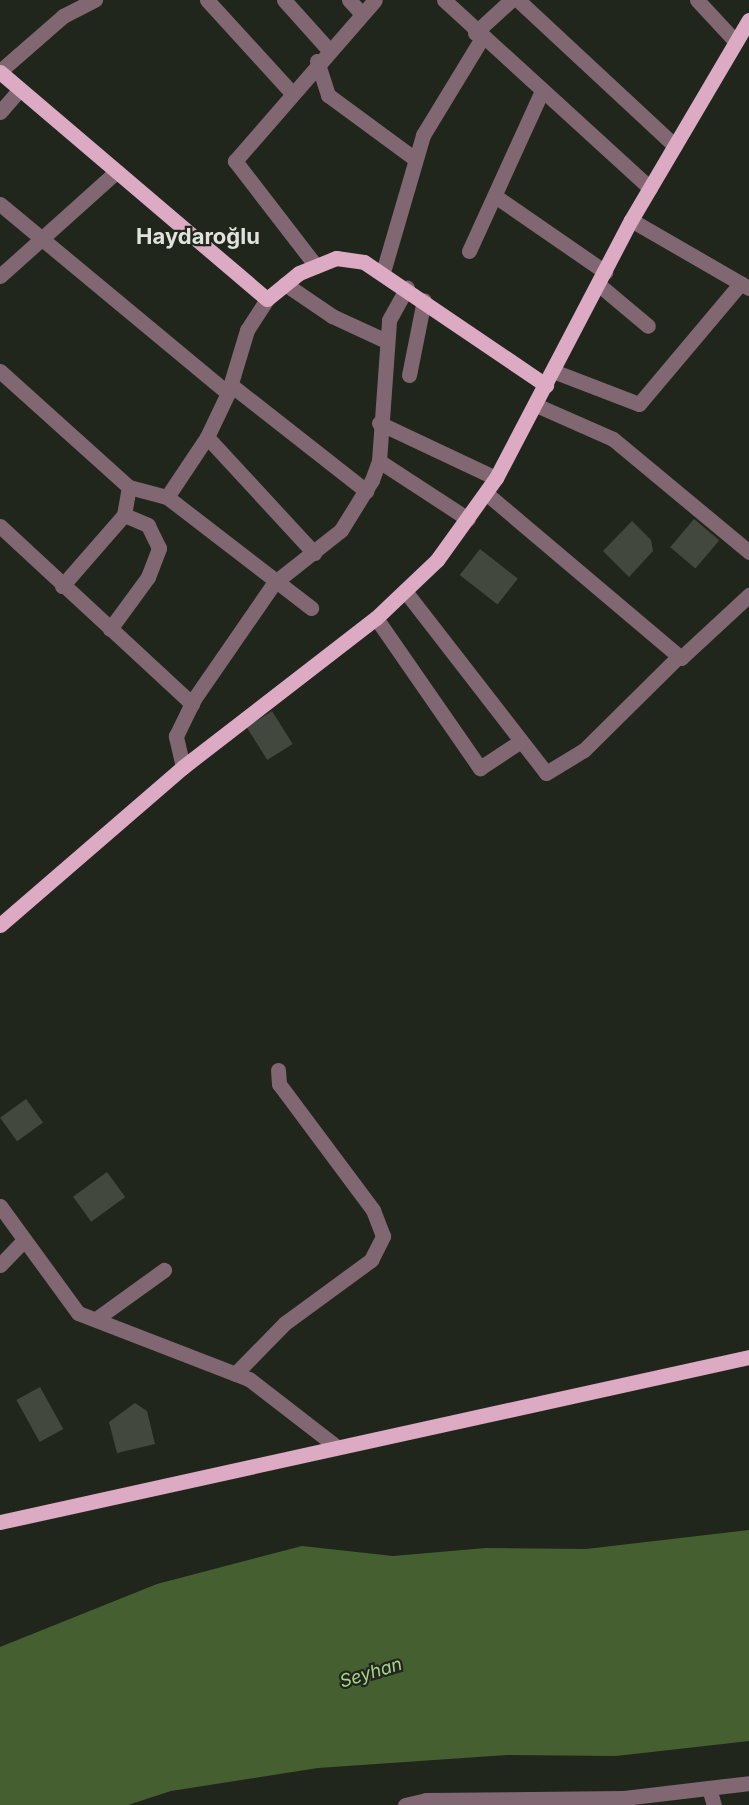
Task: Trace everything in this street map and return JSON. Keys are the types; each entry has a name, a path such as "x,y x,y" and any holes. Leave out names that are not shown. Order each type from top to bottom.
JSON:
{"main road":[{"path":"0,925 183,767 376,618 405,591 468,519 487,494 536,405 631,220 749,20"},
{"path":"0,71 267,299 285,284 316,266 336,258 383,272 549,378"},
{"path":"0,1522 749,1357"}],"street":[{"path":"0,71 63,16 95,0"},
{"path":"207,0 290,91"},
{"path":"284,0 328,49"},
{"path":"349,0 362,13"},
{"path":"316,266 236,161 290,91 375,0"},
{"path":"444,0 478,35 650,188"},
{"path":"383,272 415,159 448,87 478,35 511,0"},
{"path":"518,0 675,146"},
{"path":"697,0 736,42"},
{"path":"316,61 328,95 415,159"},
{"path":"0,112 20,89"},
{"path":"469,250 542,91"},
{"path":"0,276 117,171"},
{"path":"495,196 601,278 648,326"},
{"path":"0,204 41,240 229,389 366,491"},
{"path":"549,378 639,404 745,286 631,220"},
{"path":"285,284 332,316 386,341"},
{"path":"183,767 176,736 192,704 274,583 341,530 366,491 379,461 379,423 389,320 407,288"},
{"path":"167,496 207,436 229,389 247,330 267,299"},
{"path":"409,375 424,300"},
{"path":"0,371 129,487 167,496 274,583 311,608"},
{"path":"536,405 613,439 749,552"},
{"path":"379,423 496,478"},
{"path":"207,436 314,553"},
{"path":"379,461 468,519"},
{"path":"62,586 124,515 129,487"},
{"path":"487,494 679,656"},
{"path":"110,629 148,578 159,549 148,525 124,515"},
{"path":"0,526 62,586 192,704"},
{"path":"405,591 521,741 552,774 679,656 749,595"},
{"path":"376,618 480,768 521,741"},
{"path":"235,1374 285,1323 371,1260 383,1236 373,1210 279,1084 278,1070"},
{"path":"0,1206 78,1313 235,1374 336,1447"},
{"path":"0,1265 24,1240"},
{"path":"96,1319 164,1270"},
{"path":"405,1805 457,1802 625,1802 749,1783"},
{"path":"708,1788 714,1805"}],"water":[{"name":"Seyhan","path":"749,1530 749,1741 616,1756 507,1755 318,1768 171,1791 128,1805 0,1805 0,1647 157,1584 302,1546 393,1556 486,1548 586,1549"}],"building":[{"path":"694,519 719,540 695,569 670,547"},
{"path":"632,521 651,540 653,551 629,577 603,551"},
{"path":"480,549 518,579 498,605 460,575"},
{"path":"272,711 293,744 267,760 247,727"},
{"path":"26,1099 43,1122 17,1141 0,1118"},
{"path":"107,1172 125,1197 91,1222 73,1197"},
{"path":"40,1387 63,1429 40,1442 16,1400"},
{"path":"135,1403 147,1411 155,1444 117,1453 109,1422"}],"district":[{"name":"Haydaroğlu","path":"198,237"}]}
